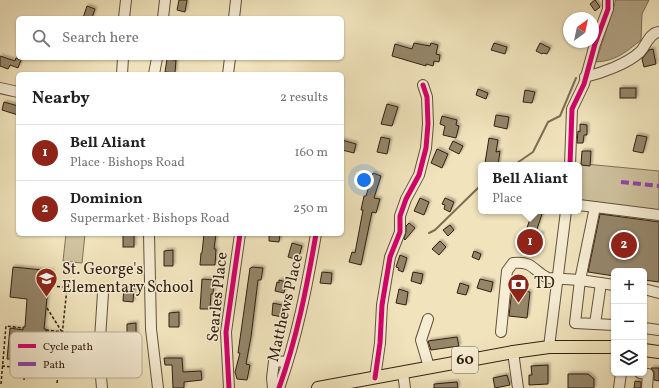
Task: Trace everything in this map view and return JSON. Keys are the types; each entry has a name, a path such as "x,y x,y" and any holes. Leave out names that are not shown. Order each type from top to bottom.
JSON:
{"main road":[{"name":"60","path":"318,388 513,352 549,347 611,347"},
{"path":"647,350 659,352"}],"street":[{"path":"124,16 126,0"},
{"path":"163,16 166,0"},
{"path":"234,16 236,0"},
{"path":"570,162 572,109 584,84 595,44 608,8 608,0"},
{"path":"585,77 600,74 630,58 640,51 646,42 656,32 659,32"},
{"path":"122,72 123,60"},
{"path":"154,72 156,60"},
{"path":"228,72 230,60"},
{"path":"375,378 380,343 382,305 390,257 400,232 400,216 406,199 419,175 426,148 428,124 427,97 423,85"},
{"path":"0,88 16,92"},
{"path":"582,205 659,215"},
{"path":"595,207 580,280 575,323 611,325"},
{"path":"549,347 566,214"},
{"path":"149,236 150,329 158,388"},
{"name":"Searles Place","path":"229,388 226,332 240,236"},
{"name":"Matthews Place","path":"279,388 308,282 316,236"},
{"path":"501,332 507,271 513,263 524,262 544,276 557,279 580,280 611,285"},
{"path":"595,324 601,283"},
{"path":"647,290 659,293"},
{"path":"100,332 103,293"},
{"path":"428,319 421,340 429,367"},
{"path":"647,328 659,330"},
{"path":"513,352 518,388"},
{"path":"273,388 272,378 274,361 287,362"},
{"path":"403,373 405,388"},
{"path":"647,374 647,388"},
{"path":"619,388 621,376"},
{"path":"101,378 102,388"}],"path":[{"path":"52,286 74,288"},
{"path":"62,332 67,288"},
{"path":"47,308 62,332"},
{"path":"1,384 6,326 23,328"},
{"path":"46,330 62,332"},
{"path":"2,366 10,367"},
{"path":"57,378 57,383"}],"shaded area":[{"path":"615,0 649,0 642,14 641,40 615,58 596,62 615,3"},
{"path":"582,164 659,171 659,210 582,200"},
{"path":"66,236 85,236 82,263 63,261"}],"building":[{"path":"179,0 187,0 185,12 177,10"},
{"path":"595,0 600,7 595,11 590,4"},
{"path":"87,6 95,9 93,16 84,16"},
{"path":"414,43 430,46 431,43 438,45 436,54 440,55 439,62 434,61 433,66 426,64 426,66 392,56 395,44 412,49"},
{"path":"494,43 507,47 505,54 491,50"},
{"path":"540,43 550,48 547,54 542,54 536,51"},
{"path":"653,49 656,64 644,67 642,59 649,50"},
{"path":"0,56 15,61 16,58 16,60 21,60 18,68 10,65 8,69 0,66"},
{"path":"167,60 176,60 175,72 165,72"},
{"path":"620,88 636,88 636,98 620,98"},
{"path":"478,89 488,93 486,99 476,95"},
{"path":"525,90 535,92 532,103 523,102"},
{"path":"4,102 16,105 16,114 2,110"},
{"path":"387,104 398,107 392,126 381,124"},
{"path":"496,115 509,117 507,129 494,126"},
{"path":"442,116 457,120 456,125 459,126 456,138 443,135 445,126 440,124"},
{"path":"580,124 587,125 587,135 584,135 583,143 577,143 578,131 580,132"},
{"path":"637,135 647,137 643,153 633,151"},
{"path":"381,137 390,139 387,154 377,152"},
{"path":"489,138 498,140 496,152 500,151 498,162 485,162"},
{"path":"344,141 356,144 354,153 344,150"},
{"path":"453,141 463,146 459,154 449,149"},
{"path":"437,149 448,154 442,168 431,163"},
{"path":"582,151 591,151 590,166 582,165"},
{"path":"373,173 381,176 374,198 380,199 376,213 372,212 361,265 349,262 352,252 355,253 364,196 366,196"},
{"path":"420,198 429,202 424,215 414,211"},
{"path":"445,198 454,202 450,212 444,209 445,205 442,204"},
{"path":"532,214 542,214 536,232 542,234 535,255 519,250"},
{"path":"600,214 659,222 659,282 647,280 647,268 611,268 611,276 588,272"},
{"path":"409,223 415,228 405,240 406,226"},
{"path":"450,225 454,230 448,236 443,230"},
{"path":"123,236 134,236 134,247 123,247"},
{"path":"204,236 216,236 214,249 216,249 215,265 200,265"},
{"path":"269,236 280,236 279,242 269,241"},
{"path":"440,241 446,247 439,255 432,249"},
{"path":"292,243 302,246 298,260 288,257"},
{"path":"173,250 173,266 164,266 164,251"},
{"path":"474,251 481,254 479,260 472,257"},
{"path":"400,255 407,258 403,272 398,270 399,268 396,267"},
{"path":"13,267 52,271 50,288 48,288 44,329 46,329 46,332 10,332 10,359 7,359 10,328 23,330 23,327 25,327 27,299 10,297"},
{"path":"250,268 263,268 261,280 258,280 246,364 250,365 247,380 237,379 235,372 240,353 238,353"},
{"path":"322,272 332,273 331,284 320,283"},
{"path":"413,272 423,274 421,284 411,281"},
{"path":"202,279 214,280 210,309 200,309"},
{"path":"480,279 493,282 491,292 477,288"},
{"path":"279,280 286,282 284,293 275,291"},
{"path":"460,283 469,286 466,295 457,293"},
{"path":"124,287 134,287 133,302 123,301"},
{"path":"399,289 408,292 406,305 396,303"},
{"name":"TD","path":"512,289 530,292 527,318 509,316"},
{"path":"273,303 282,305 282,317 272,315"},
{"path":"179,312 179,327 169,327 169,313"},
{"path":"136,323 136,332 127,332 127,324"},
{"path":"457,337 459,346 431,350 428,341"},
{"path":"164,358 182,358 183,372 201,371 202,380 184,382 184,388 173,388 172,365 165,365"},
{"path":"548,365 548,384 529,385 529,375 532,375 531,366"},
{"path":"651,368 659,368 659,381 654,380 654,372"},
{"path":"568,374 588,374 594,379 594,388 568,388"},
{"path":"507,375 510,385 495,388 493,378"},
{"path":"635,381 641,382 641,388 634,388"},
{"path":"457,382 458,388 434,388 434,384"}],"waterway":[{"path":"518,162 533,152 548,122 560,116 576,78"},
{"path":"429,233 435,230 478,188"}],"marked path":[{"path":"621,182 659,186"}],"cycle path":[{"path":"570,162 572,109 584,84 595,44 608,9 608,0"},
{"path":"375,378 380,343 382,305 390,257 400,232 400,216 406,199 419,175 426,148 428,124 427,97 423,85"},
{"path":"229,388 226,332 240,236"},
{"path":"279,388 301,312 316,236"}],"place":[{"name":"Bell Aliant","path":"530,242"},
{"name":"Dominion","path":"624,245"},
{"name":"St. George's Elementary School","path":"46,298"},
{"name":"TD","path":"518,304"}]}
